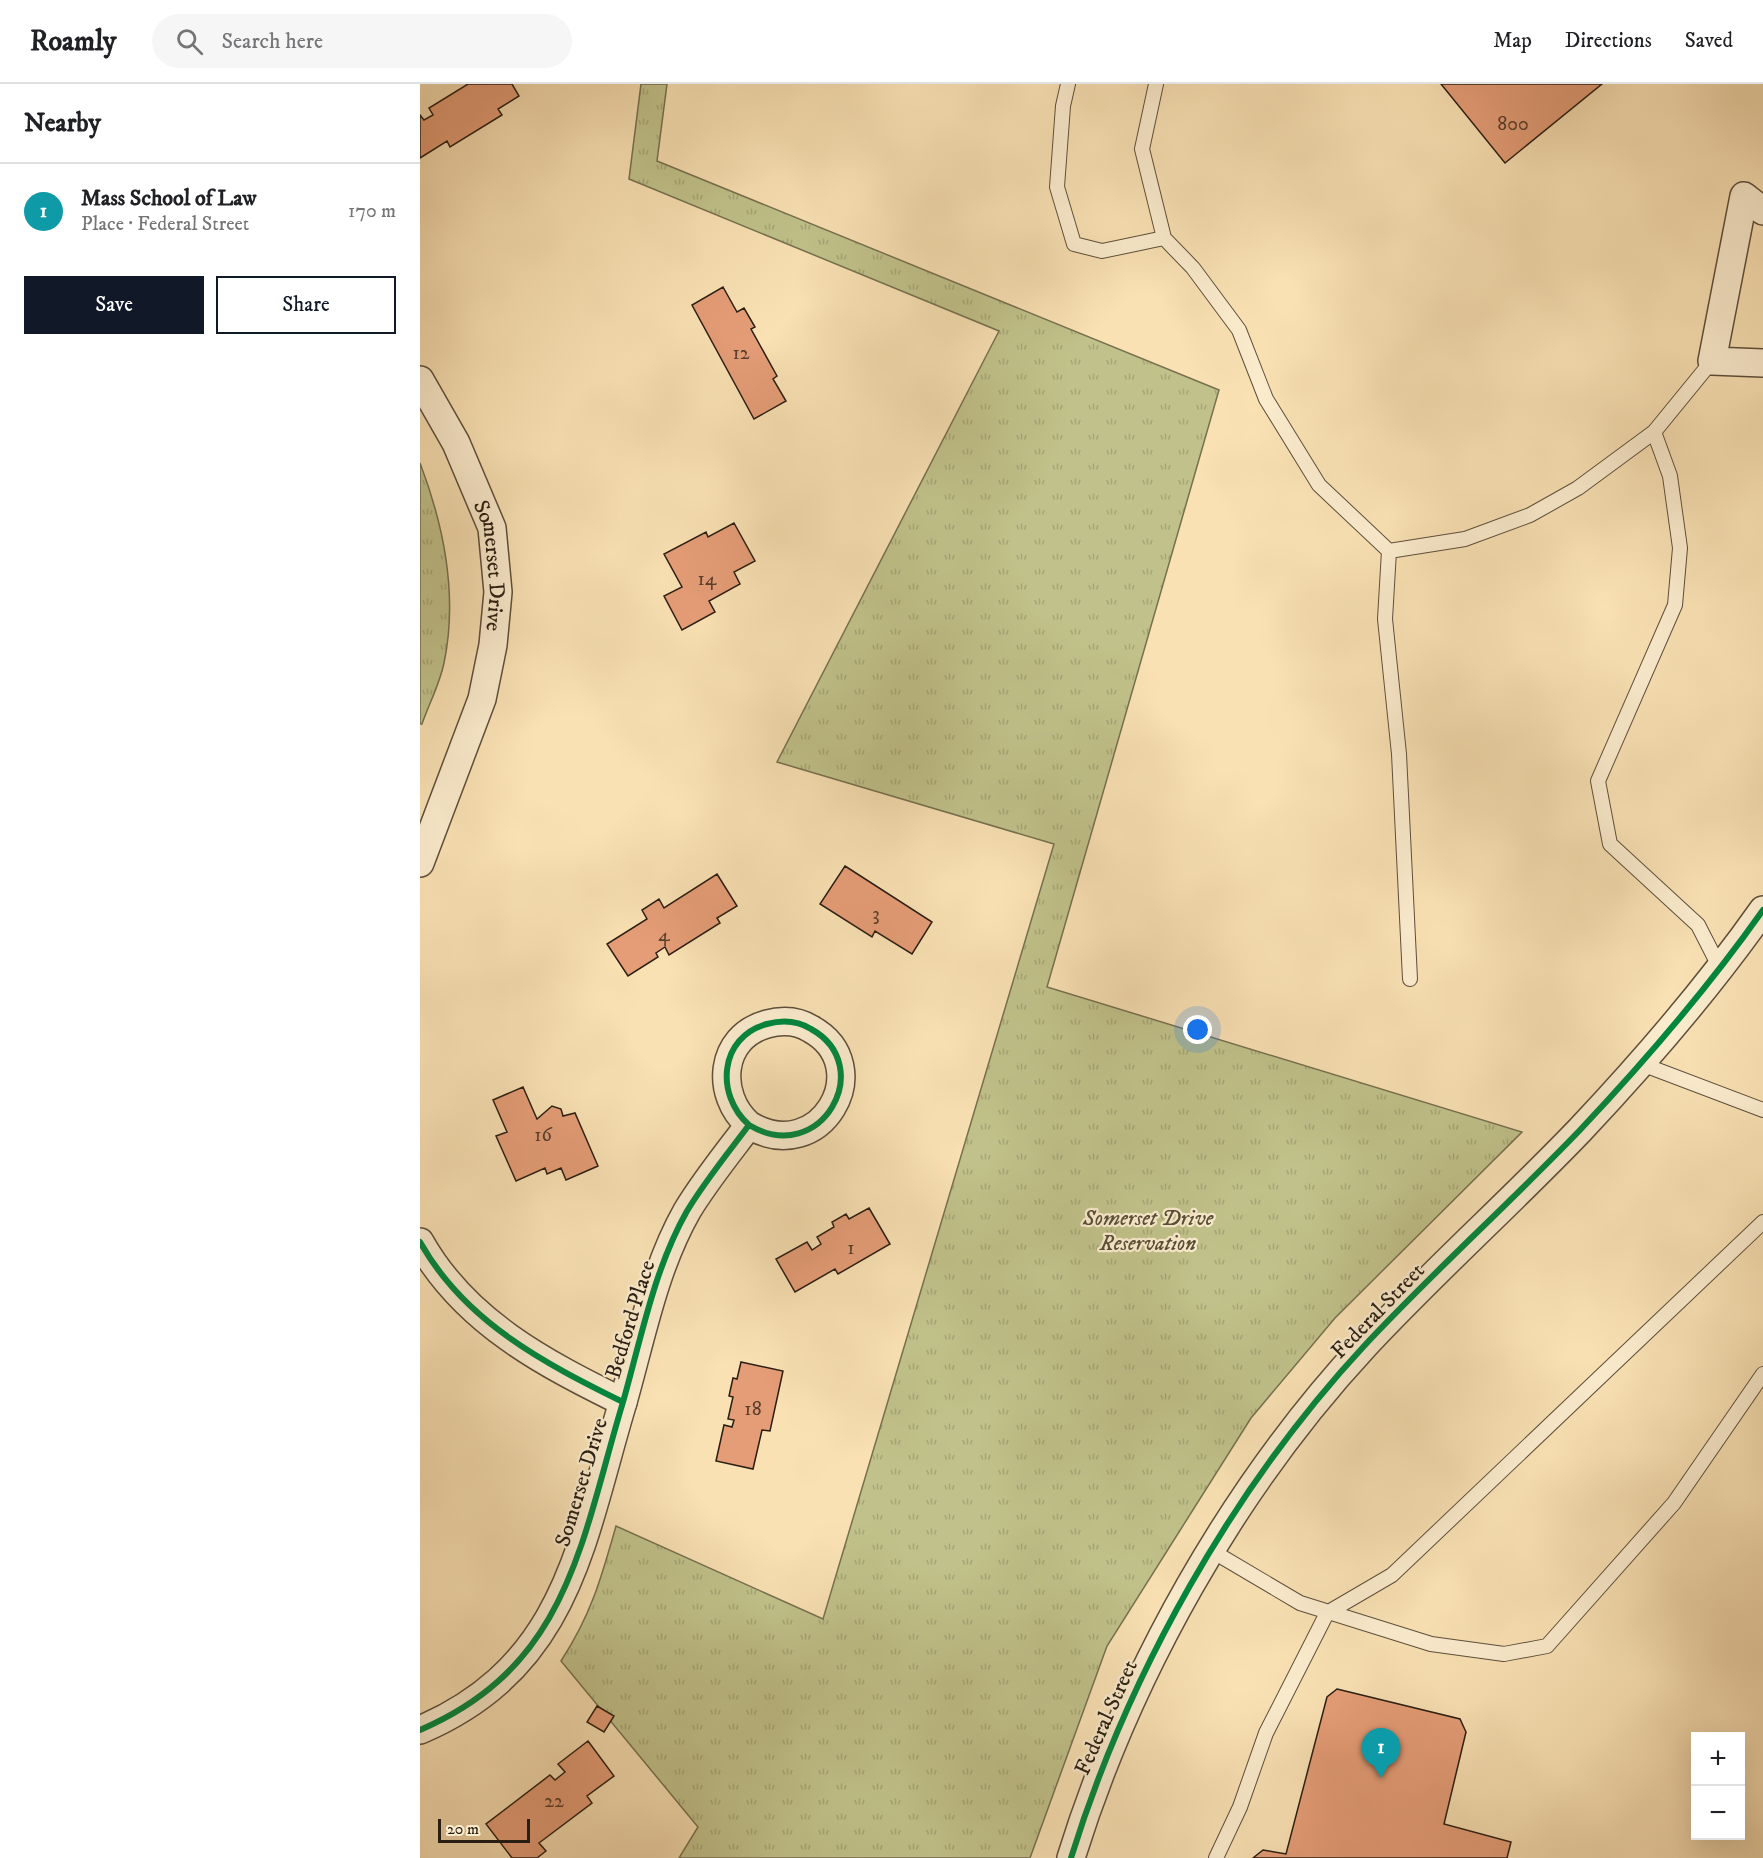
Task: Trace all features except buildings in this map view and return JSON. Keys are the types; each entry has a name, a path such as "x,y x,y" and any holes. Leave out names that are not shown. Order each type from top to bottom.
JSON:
{"street":[{"path":"1763,211 1744,196 1712,361 1763,363"},
{"name":"Somerset Drive","path":"420,380 456,443 492,528 498,592 494,645 482,699 420,862"},
{"name":"Federal Street","path":"1071,1858 1092,1790 1134,1691 1177,1607 1297,1426 1364,1346 1581,1128 1720,970 1763,910"},
{"path":"790,1022 802,1024 823,1038 837,1058 841,1082 834,1106 827,1117 807,1131 795,1135 771,1136 748,1125 732,1106 725,1082 729,1058 743,1037 765,1024 790,1022"},
{"name":"Bedford Place","path":"623,1402 670,1249 687,1213 705,1183 748,1125"},
{"name":"Somerset Drive","path":"420,1242 448,1281 476,1311 506,1337 547,1364 623,1402 575,1561 561,1599 542,1634 518,1665 489,1691 456,1713 420,1730"}],"lane":[{"path":"1068,84 1062,106 1057,187 1074,244 1102,251 1164,238"},
{"path":"1155,84 1142,149 1164,238 1193,268 1239,330 1266,399 1319,485 1389,550"},
{"path":"1389,550 1465,539 1530,515 1578,488 1654,432 1712,361"},
{"path":"1654,432 1670,476 1680,548 1675,606 1598,781 1610,844 1698,925 1720,970"},
{"path":"1389,550 1385,619 1400,754 1410,979"},
{"path":"1639,1063 1763,1110"},
{"path":"1216,1858 1240,1806 1266,1733 1327,1613 1392,1575 1763,1222"},
{"path":"1212,1551 1300,1604 1431,1644 1504,1654 1547,1646 1674,1503 1763,1374"}],"green space":[{"name":"Somerset Drive Reservation","path":"641,84 667,84 657,161 1219,390 1047,987 1522,1132 1335,1318 1251,1418 1107,1646 1030,1858 679,1858 698,1827 561,1661 588,1612 616,1526 823,1619 1054,844 777,762 999,331 629,179"},
{"path":"420,463 442,536 450,612 442,671 422,724 420,724"}],"cycle path":[{"path":"1071,1858 1122,1720 1154,1652 1229,1521 1271,1459 1317,1400 1365,1345 1580,1130 1628,1077 1698,996 1763,910"},
{"path":"623,1402 649,1305 666,1256 687,1211 709,1178 749,1125 775,1135 798,1133 818,1123 832,1107 840,1087 840,1066 831,1046 811,1029 795,1023 773,1023 751,1031 739,1041 731,1054 727,1068 727,1083 738,1113 749,1125"},
{"path":"420,1242 438,1270 483,1317 536,1355 623,1402 580,1550 562,1594 539,1635 509,1671 470,1703 420,1730"}],"place":[{"name":"Mass School of Law","path":"1381,1778"}]}
